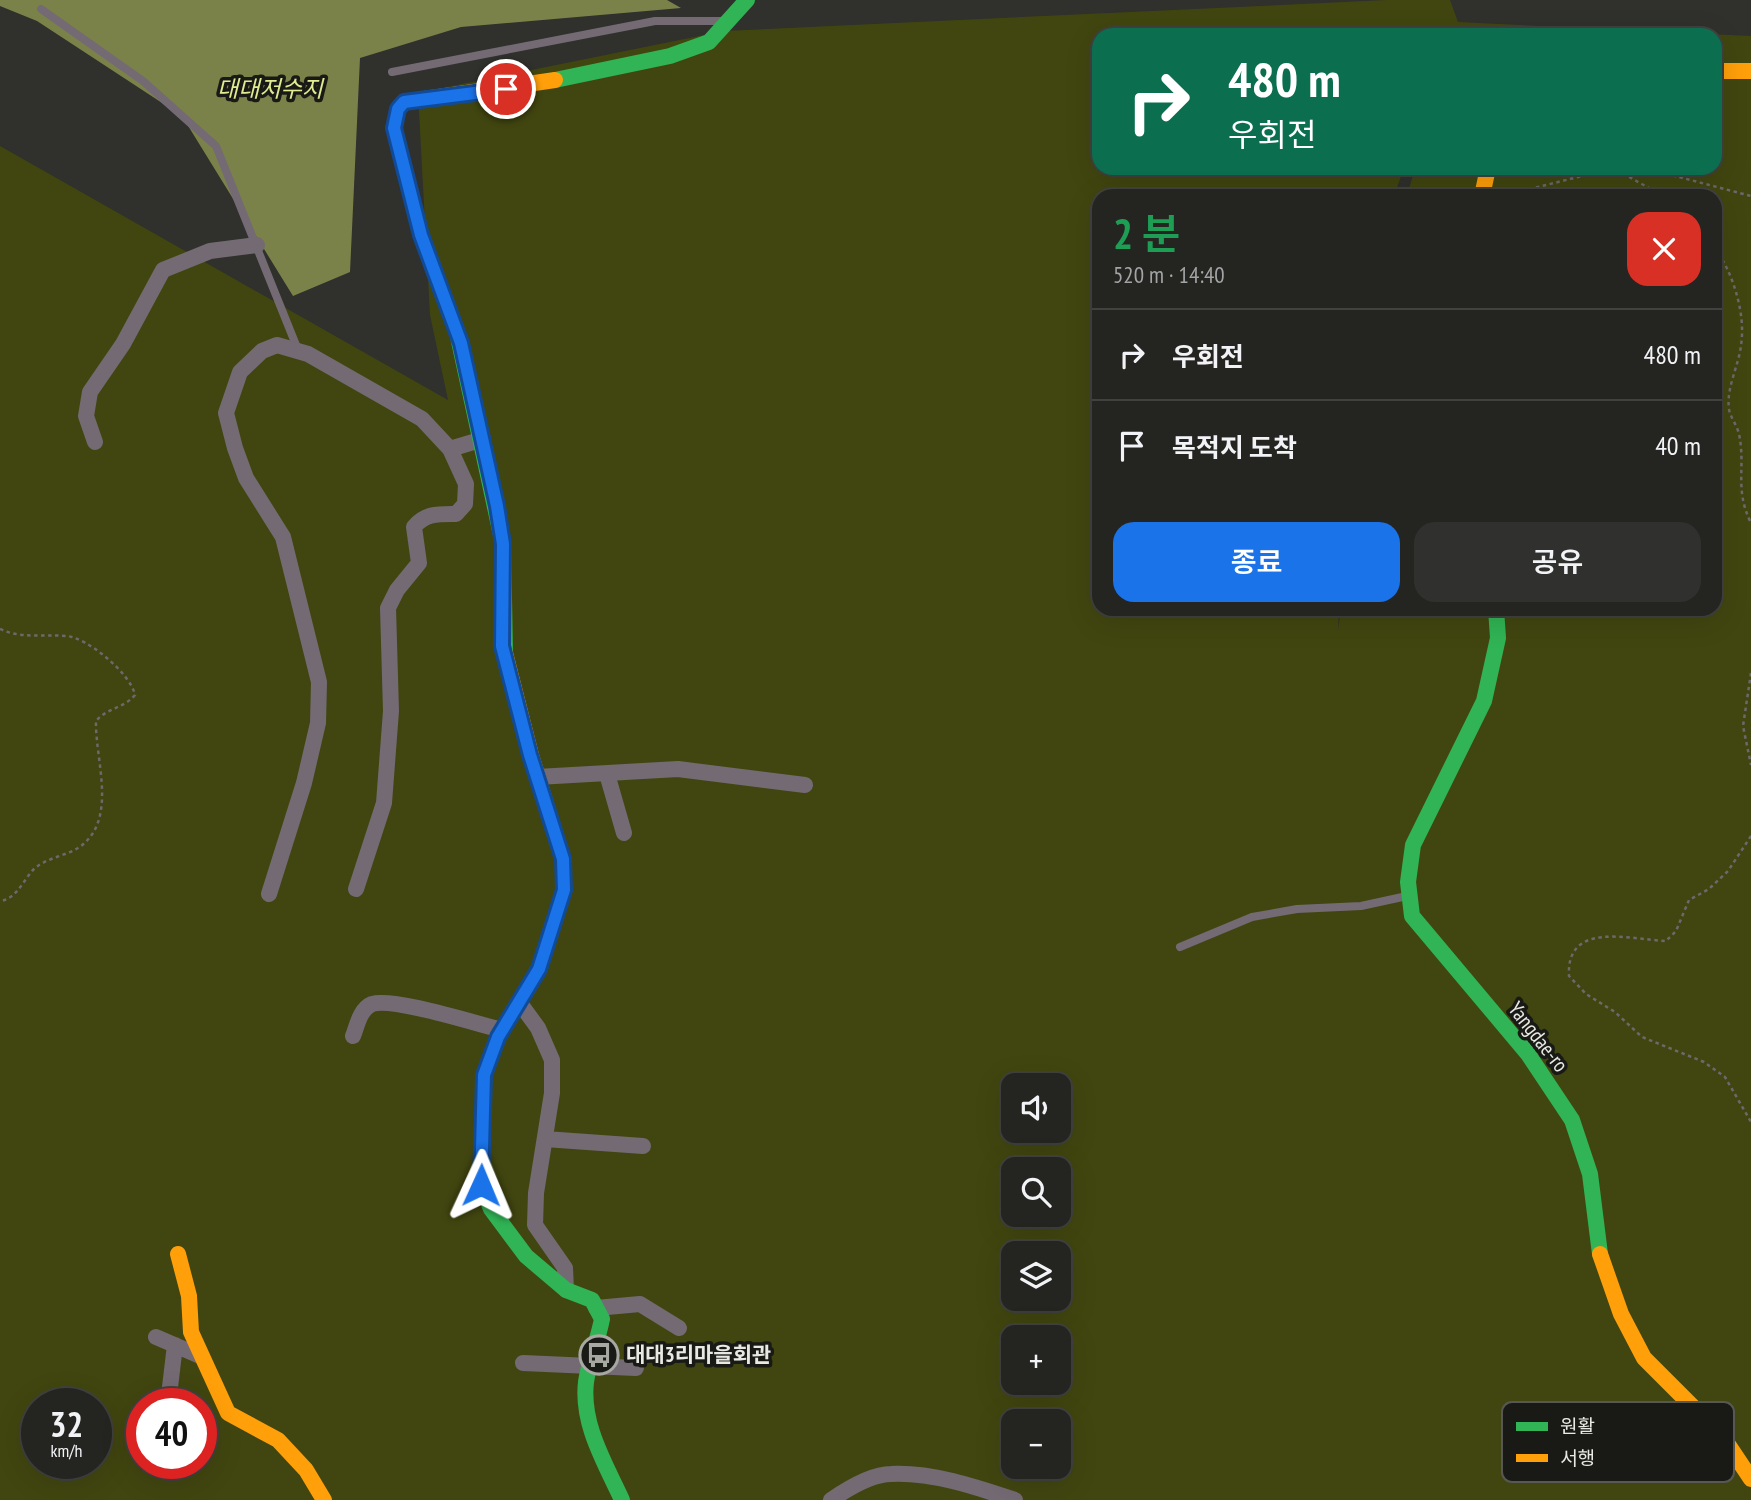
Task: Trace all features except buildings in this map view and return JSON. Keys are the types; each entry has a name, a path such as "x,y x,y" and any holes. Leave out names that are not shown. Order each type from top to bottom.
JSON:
{"street":[{"path":"622,1500 599,1449 585,1406 589,1366 603,1319 592,1300 566,1290 526,1256 491,1209 481,1185 484,1075 502,1030 539,969 564,890 563,859 537,777 502,646 503,544 461,343 421,235 394,128 398,109 404,102 529,86 670,57 709,42 747,0"},
{"path":"1722,71 1751,71"},
{"path":"95,442 86,416 90,392 122,344 163,270 210,251 257,245"},
{"path":"269,894 304,783 318,723 319,682 282,537 246,478 226,414 240,372 262,351 277,345 309,354 422,419 450,449 466,484 465,505 456,514 433,514 420,519 414,527 419,563 397,590 388,608 391,711 384,803 356,889"},
{"path":"450,449 483,439"},
{"name":"Yangdae-ro","path":"1496,616 1498,638 1484,701 1413,845 1408,882 1412,916 1528,1054 1572,1120 1590,1174 1600,1258 1621,1314 1644,1357 1688,1402"},
{"path":"537,777 678,769 805,785"},
{"path":"607,774 624,833"},
{"path":"519,1002 538,1028 552,1060 552,1093 536,1193 535,1224 565,1268 566,1290"},
{"path":"353,1036 363,1011 373,1004 394,1004 502,1030"},
{"path":"545,1139 643,1146"},
{"path":"178,1254 190,1296 191,1332 228,1413 278,1440 306,1470 324,1500"},
{"path":"596,1308 639,1304 679,1328"},
{"path":"156,1337 200,1356"},
{"path":"169,1388 175,1345"},
{"path":"523,1363 636,1368"},
{"name":"Yangdae-ro","path":"1734,1454 1751,1479"},
{"path":"831,1500 849,1488 889,1473 939,1478 1015,1500"}],"lane":[{"path":"41,9 143,80 216,146 298,351"},
{"path":"392,72 656,21 730,21"},
{"path":"1180,947 1252,917 1297,909 1361,906 1409,896"}],"path":[{"path":"1530,189 1586,175"},
{"path":"1626,175 1651,189"},
{"path":"1672,175 1751,196"},
{"path":"1722,258 1728,267 1738,305 1742,343 1729,409 1739,430 1742,455 1739,481 1751,523"},
{"path":"0,629 15,636 68,635 90,646 124,673 135,695 125,707 105,710 96,722 104,801 98,821 80,847 34,869 23,886 6,901 0,901"},
{"path":"1751,673 1743,726 1751,765"},
{"path":"1751,836 1728,871 1709,889 1689,900 1676,932 1666,941 1592,937 1574,948 1568,958 1569,976 1586,994 1615,1012 1642,1037 1704,1062 1725,1077 1751,1122"}],"shaded area":[{"path":"1387,0 1450,0 1458,22 1584,28 1092,28 1092,175 1402,175 1396,189 1092,189 1092,616 1339,616 1338,630 1340,616 1722,616 1722,189 1409,189 1413,175 1722,175 1722,35 1751,36 1751,1500 0,1500 0,146 448,400 430,315 418,93 724,31"}],"water":[{"name":"대대저수지","path":"0,0 667,0 681,8 461,27 360,58 350,272 293,296 182,116 37,21 0,6"}],"traffic: fast":[{"path":"555,80 670,56 709,42 747,0"},
{"path":"457,332 503,544 505,653"},
{"path":"1496,616 1498,638 1484,701 1413,845 1408,882 1412,916 1528,1054 1572,1120 1590,1174 1600,1254"},
{"path":"489,1062 484,1075 481,1184 491,1209 526,1256 566,1290 592,1300 602,1319 587,1374 585,1398 596,1443 622,1500"}],"traffic: slow":[{"path":"1722,71 1751,71"},
{"path":"457,332 421,235 394,128 398,109 404,102 555,80"},
{"path":"1484,189 1486,175"},
{"path":"489,1062 498,1037 539,969 564,890 563,859 531,755 505,653"},
{"path":"178,1254 189,1296 191,1332 228,1413 278,1440 306,1470 324,1500"},
{"path":"1600,1254 1621,1314 1644,1358 1688,1402"},
{"path":"1734,1454 1751,1479"}],"place":[{"name":"대대3리마을회관","path":"599,1355"}],"route":[{"path":"481,1185 484,1075 498,1037 539,969 564,890 563,859 530,755 502,646 503,544 474,396 461,343 421,235 394,128 398,109 404,102 506,89"}]}
